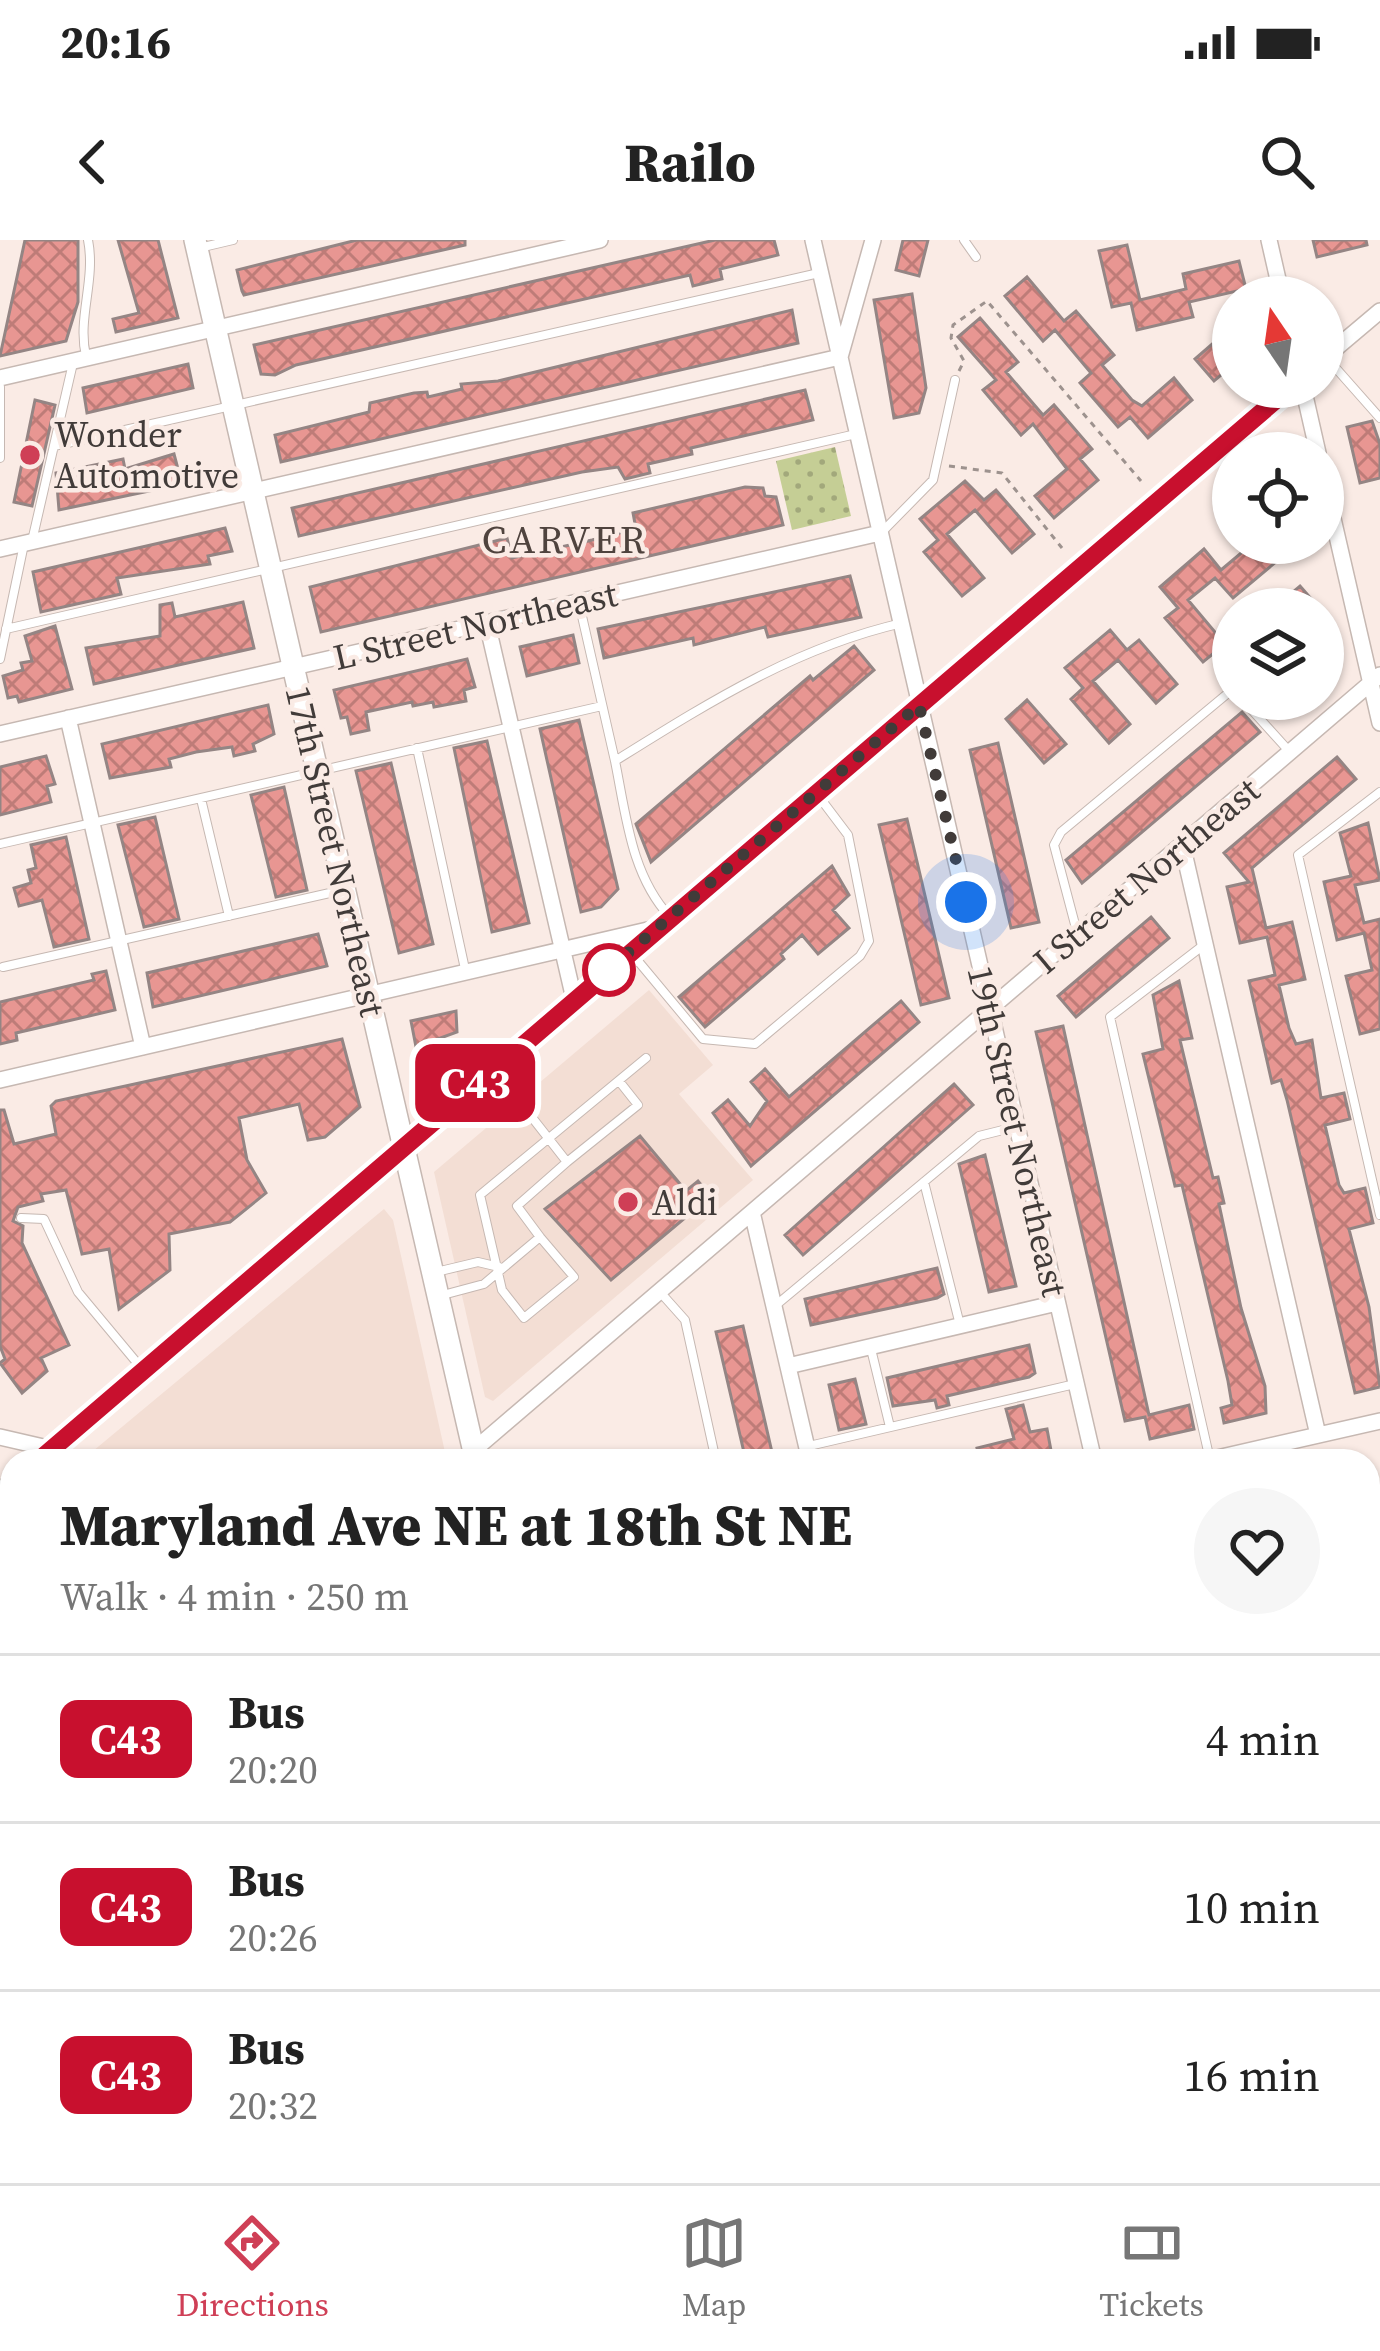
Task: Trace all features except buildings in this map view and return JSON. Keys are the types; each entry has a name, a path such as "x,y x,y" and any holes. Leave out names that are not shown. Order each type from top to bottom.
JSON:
{"main road":[{"name":"17th Street Northeast","path":"196,244 474,1449"},
{"path":"52,1449 404,1148"}],"street":[{"path":"0,382 600,240"},
{"name":"19th Street Northeast","path":"813,240 1091,1449"},
{"path":"0,550 839,357 873,240"},
{"path":"1269,240 1277,276"},
{"path":"1344,341 1380,311"},
{"path":"404,1148 1266,408"},
{"name":"L Street Northeast","path":"0,734 880,533"},
{"path":"1344,556 1376,679 1380,723"},
{"path":"487,623 574,999"},
{"name":"I Street Northeast","path":"482,1449 659,1291 1376,679"},
{"path":"68,718 143,1047"},
{"path":"1182,844 1318,1435"},
{"path":"0,1079 369,996 663,922"},
{"path":"752,1211 807,1449"},
{"path":"788,1366 1057,1303"},
{"path":"1259,1449 1380,1421"},
{"path":"0,1437 30,1449"}],"lane":[{"path":"0,659 80,360 94,270 88,240"},
{"path":"196,244 233,240"},
{"path":"964,240 976,256"},
{"path":"54,446 820,272"},
{"path":"1344,379 1380,418"},
{"path":"880,533 892,528 934,480 956,380"},
{"path":"0,382 0,458"},
{"path":"6,629 857,434"},
{"path":"579,602 640,870 663,922"},
{"path":"615,761 770,668 816,646 902,623"},
{"path":"0,844 602,706"},
{"path":"1077,933 1054,845 1061,832 1212,706"},
{"path":"1261,720 1290,752"},
{"path":"417,748 466,973"},
{"path":"1380,792 1298,855 1380,1215"},
{"path":"631,951 712,1044 755,1044 860,956 870,928 848,835 816,793"},
{"path":"201,799 229,916"},
{"path":"3,967 345,889"},
{"path":"1205,944 1111,1017 1205,1449"},
{"path":"619,1081 638,1105 517,1206 574,1277 524,1318 502,1290 480,1196 646,1058"},
{"path":"493,1068 567,1162"},
{"path":"774,1307 979,1136 1017,1126"},
{"path":"924,1182 961,1326"},
{"path":"21,1218 44,1219 78,1292 144,1372"},
{"path":"438,1297 484,1284 541,1237"},
{"path":"433,1273 478,1262 499,1267"},
{"path":"659,1291 686,1320 713,1449"},
{"path":"870,1347 890,1427"},
{"path":"823,1449 890,1427 1076,1384"}],"path":[{"path":"956,380 964,361 951,338 953,325 987,301 1141,481"},
{"path":"937,465 1002,473 1062,548"}],"shaded area":[{"path":"649,990 713,1065 679,1094 753,1180 493,1401 485,1397 434,1172"},
{"path":"384,1209 393,1220 444,1449 95,1449"}],"green space":[{"path":"835,447 851,516 792,530 776,461"}],"bus line":[{"name":"C43","path":"52,1449 1266,408"}],"place":[{"name":"Wonder Automotive","path":"30,455"},
{"name":"Aldi","path":"628,1202"}],"district":[{"name":"CARVER","path":"565,539"}],"route":[{"path":"609,970 602,975 919,705 966,902"}]}
